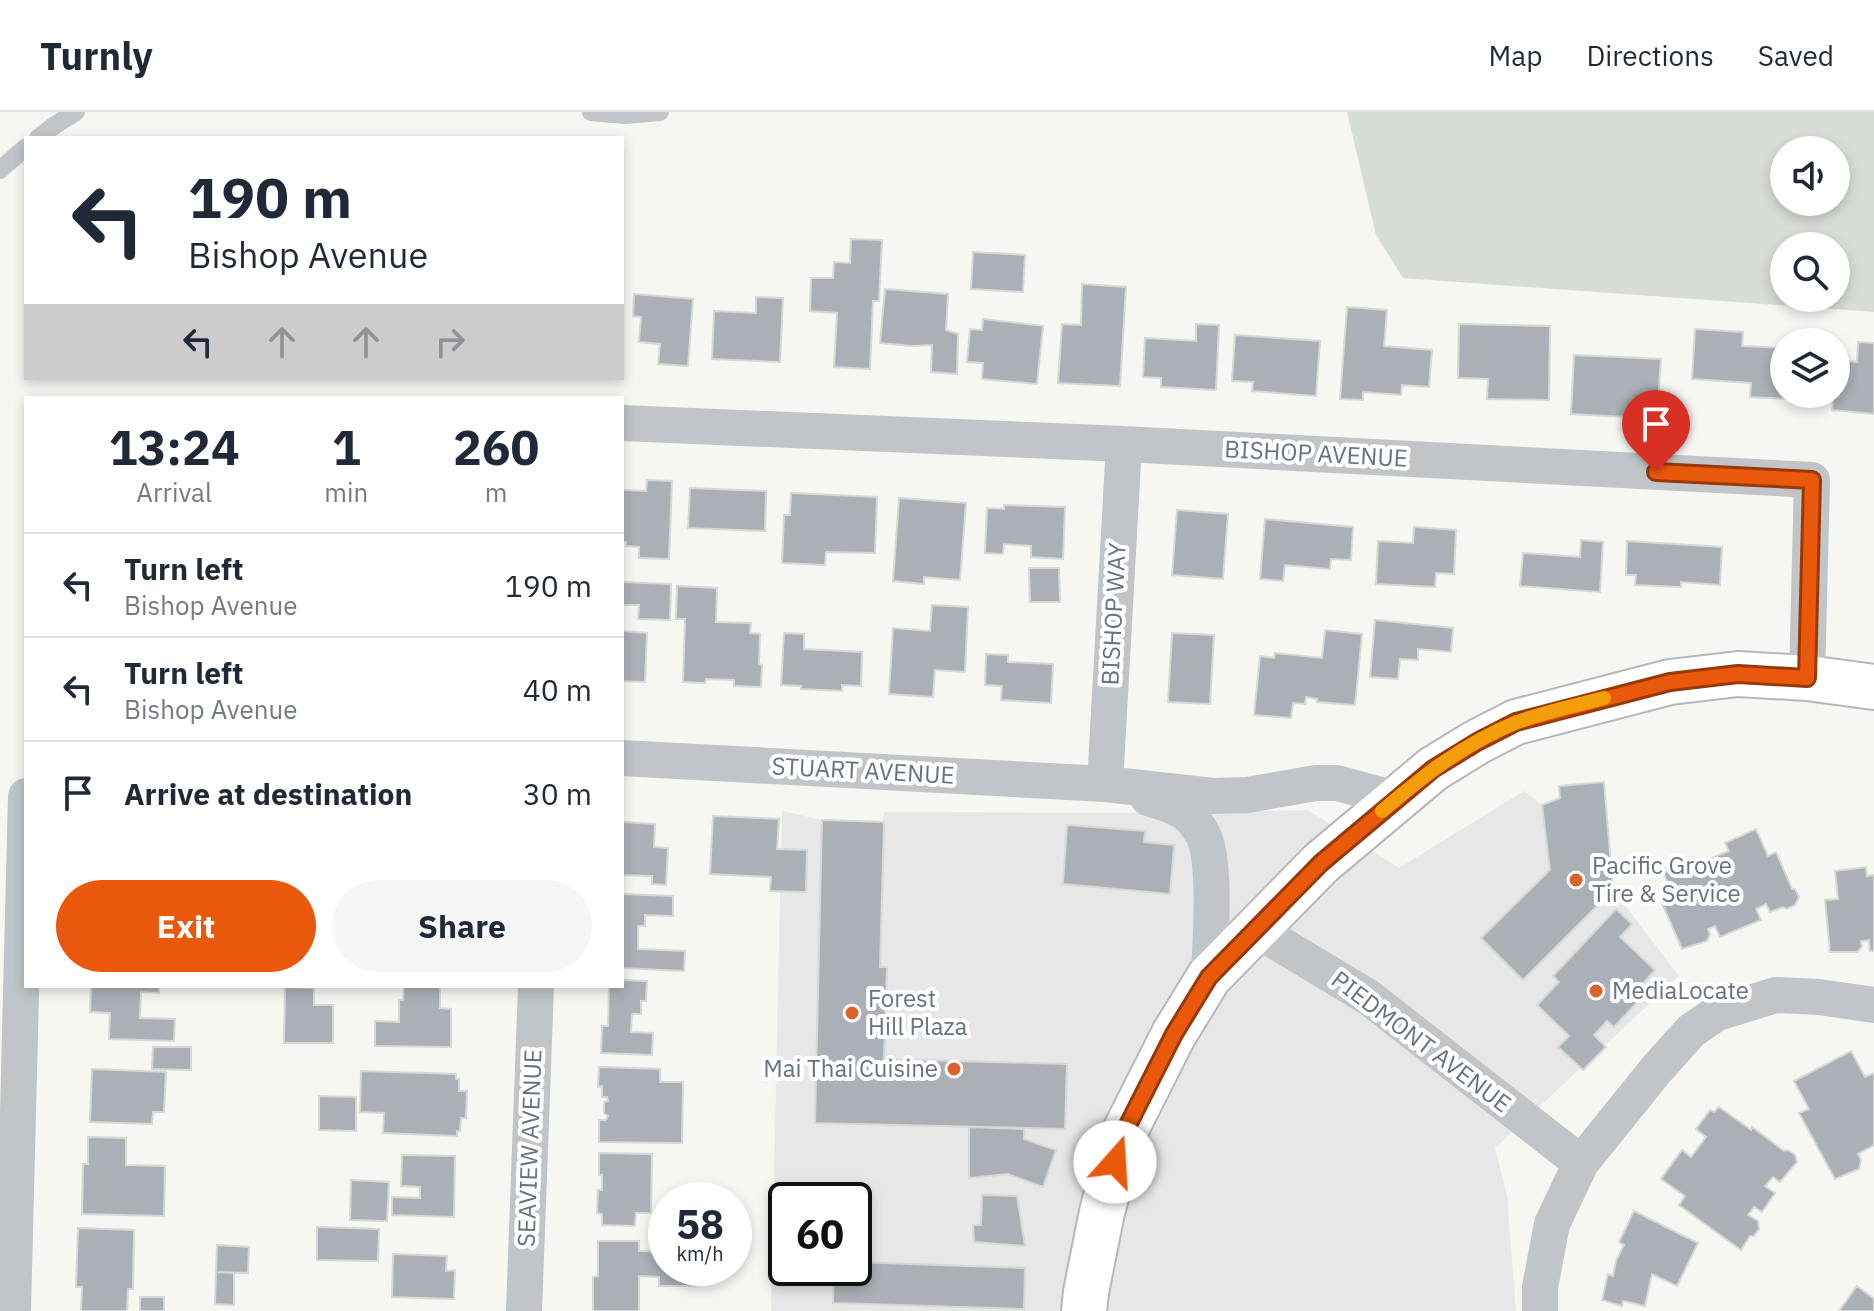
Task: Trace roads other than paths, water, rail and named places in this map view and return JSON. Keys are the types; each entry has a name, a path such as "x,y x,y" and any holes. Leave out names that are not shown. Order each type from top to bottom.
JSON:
{"main road":[{"path":"1084,1311 1102,1212 1122,1137 1174,1034 1209,977 1321,863 1433,769 1516,722 1670,682 1738,674 1807,678 1874,687"}],"street":[{"name":"BISHOP AVENUE","path":"624,423 1124,444 1812,480 1807,678"},
{"name":"BISHOP WAY","path":"1105,784 1124,444"},
{"name":"STUART AVENUE","path":"624,758 1105,784 1225,796 1316,783 1337,783 1396,799"},
{"name":"STUART AVENUE","path":"1105,784 1166,803 1189,815 1203,834 1209,855 1211,882 1209,977"},
{"path":"13,1311 24,875"},
{"name":"PIEDMONT AVENUE","path":"1255,929 1368,997 1581,1163"},
{"name":"SEAVIEW AVENUE","path":"524,1311 536,988"},
{"path":"1540,1311 1540,1287 1552,1224 1581,1163 1691,1031 1717,1013 1776,995 1874,1005"}],"lane":[{"path":"41,136 76,112"},
{"path":"591,112 625,115 660,112"},
{"path":"0,170 24,149"}],"place":[{"name":"Pacific Grove Tire & Service","path":"1576,880"},
{"name":"MediaLocate","path":"1596,991"},
{"name":"Forest Hill Plaza","path":"852,1013"},
{"name":"Mai Thai Cuisine","path":"954,1069"}]}
